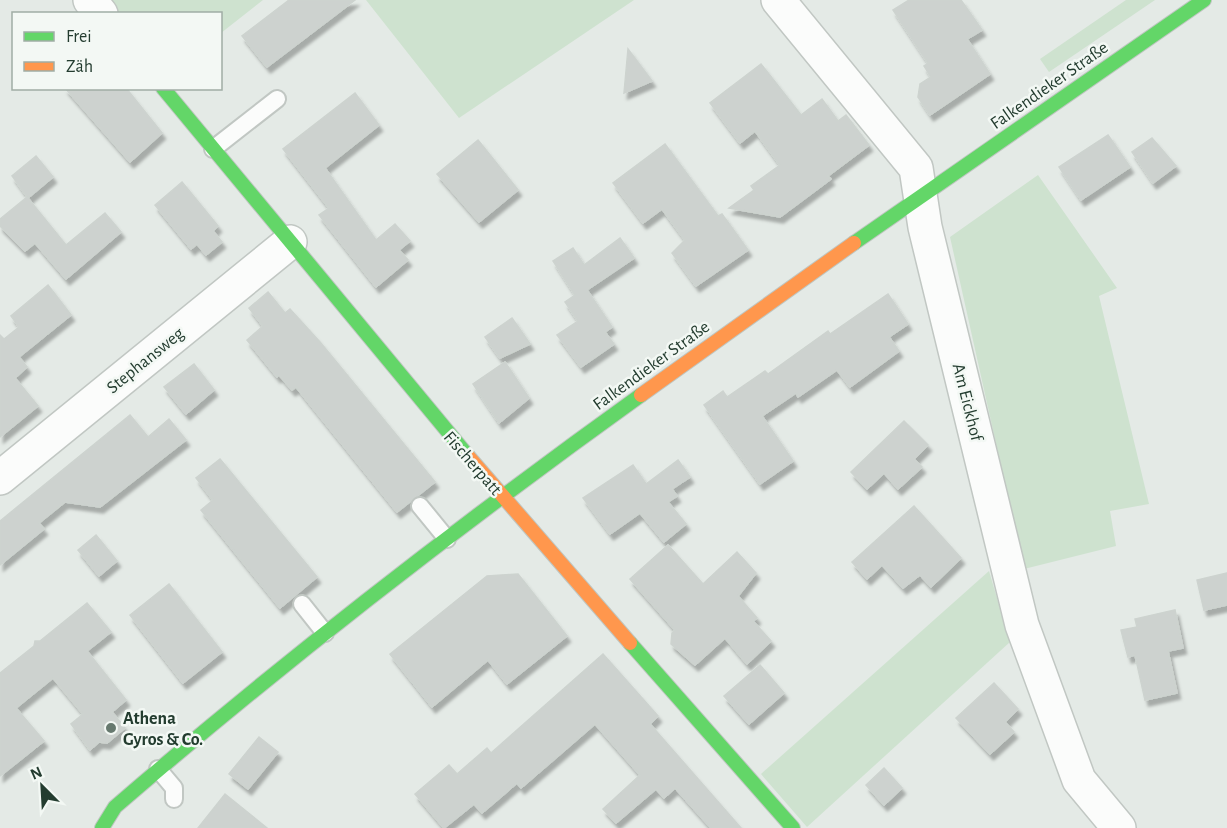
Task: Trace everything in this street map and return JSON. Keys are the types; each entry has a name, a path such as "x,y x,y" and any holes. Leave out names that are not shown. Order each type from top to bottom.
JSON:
{"street":[{"path":"90,0 99,12"},
{"name":"Am Eickhof","path":"778,0 916,168 926,227 1022,625 1079,780 1119,828"},
{"name":"Falkendieker Straße","path":"102,828 115,807 158,770 324,633 502,497 723,334 921,194 1204,0"},
{"name":"Fischerpatt","path":"165,90 502,497 793,828"},
{"name":"Stephansweg","path":"0,478 290,242"},
{"path":"128,818 139,786"}],"lane":[{"path":"213,149 277,99"},
{"path":"420,506 447,539"},
{"path":"302,604 324,633"},
{"path":"158,770 174,788 174,799"}],"green space":[{"path":"108,0 263,0 222,32 222,12 117,12"},
{"path":"366,0 634,0 459,118"},
{"path":"1126,0 1155,0 1049,72 1040,59"},
{"path":"1038,175 1117,288 1099,296 1149,504 1110,511 1116,546 1024,569 950,237"},
{"path":"989,571 1010,642 807,827 761,774"}],"building":[{"path":"289,0 355,0 267,67 242,36"},
{"path":"909,0 961,0 982,30 967,39 990,74 930,115 918,97 920,84 931,77 924,66 928,63 893,10"},
{"path":"628,49 652,81 624,93"},
{"path":"761,64 801,115 822,99 838,121 846,115 869,145 828,176 831,179 780,217 729,208 754,190 751,186 780,165 755,131 740,143 710,103"},
{"path":"67,90 128,90 162,133 130,162"},
{"path":"355,93 379,125 325,168 376,240 395,224 410,241 399,250 408,260 376,287 319,215 329,208 283,149"},
{"path":"1108,135 1130,167 1081,200 1059,167"},
{"path":"1152,138 1176,166 1153,183 1132,152"},
{"path":"478,140 518,190 479,222 437,174"},
{"path":"665,144 718,216 722,214 748,250 696,286 672,253 685,240 662,209 643,223 613,183"},
{"path":"36,156 53,177 28,198 12,176"},
{"path":"182,182 218,226 213,231 222,242 206,255 197,244 191,249 155,205"},
{"path":"27,197 66,245 105,213 121,232 66,279 35,243 25,251 0,226 0,219"},
{"path":"620,238 634,258 587,290 612,327 605,332 614,344 581,367 557,335 578,321 565,302 575,295 553,261 573,248 584,265"},
{"path":"48,285 71,315 19,357 27,367 15,378 38,406 0,437 0,335 4,339 19,327 11,316"},
{"path":"268,292 285,313 290,309 320,342 435,482 397,512 296,387 292,390 279,375 277,377 247,340 263,326 249,308"},
{"path":"888,294 908,324 889,337 899,351 850,387 837,370 798,397 796,393 762,416 793,461 760,484 704,405 723,391 727,397 765,371 768,374 828,331 830,334"},
{"path":"512,318 530,344 500,358 485,337"},
{"path":"505,362 529,398 499,423 473,384"},
{"path":"194,364 214,390 186,414 164,387"},
{"path":"130,415 148,437 169,419 186,440 100,507 65,502 39,523 44,529 0,565 0,521"},
{"path":"904,421 928,445 914,459 922,467 898,489 884,473 867,489 851,472"},
{"path":"220,459 317,577 280,608 201,510 213,500 196,478"},
{"path":"678,460 690,477 672,489 677,496 668,502 686,524 664,542 640,513 610,534 583,498 633,465 646,484"},
{"path":"914,506 961,558 931,587 920,575 903,588 882,565 867,579 852,562"},
{"path":"96,535 117,561 99,576 78,550"},
{"path":"668,545 703,584 737,552 756,573 738,596 757,618 753,621 771,641 747,664 725,638 695,665 671,644 672,633 675,630 630,579"},
{"path":"1227,573 1227,605 1204,610 1197,580"},
{"path":"518,574 567,636 507,684 488,660 432,707 390,654 487,576"},
{"path":"169,584 222,652 183,683 130,615"},
{"path":"87,603 111,632 87,651 126,700 112,712 125,728 107,743 99,742 90,750 71,724 83,714 53,678 16,708 44,741 0,776 0,673 34,646 35,641 40,641"},
{"path":"1175,610 1183,648 1168,651 1177,693 1145,700 1135,655 1128,657 1121,630 1137,627 1135,619"},
{"path":"603,654 658,716 650,724 741,828 711,828 675,788 664,798 656,789 616,823 603,809 640,775 595,724 521,788 517,783 482,813 474,804 444,828 415,794 449,765 457,774 487,748 491,753"},
{"path":"760,665 784,693 749,724 724,696"},
{"path":"994,683 1018,709 1005,722 1014,732 990,754 956,718"},
{"path":"259,737 278,752 248,789 229,774"},
{"path":"884,768 902,788 884,805 866,785"},
{"path":"225,794 267,828 198,828"}],"traffic: fast":[{"path":"854,243 1204,0"},
{"path":"165,90 468,456"},
{"path":"102,828 115,807 243,699 373,595 641,395"},
{"path":"630,643 793,828"}],"traffic: slow":[{"path":"641,395 854,243"},
{"path":"468,456 630,643"}],"place":[{"name":"Athena Gyros & Co.","path":"111,728"}]}
